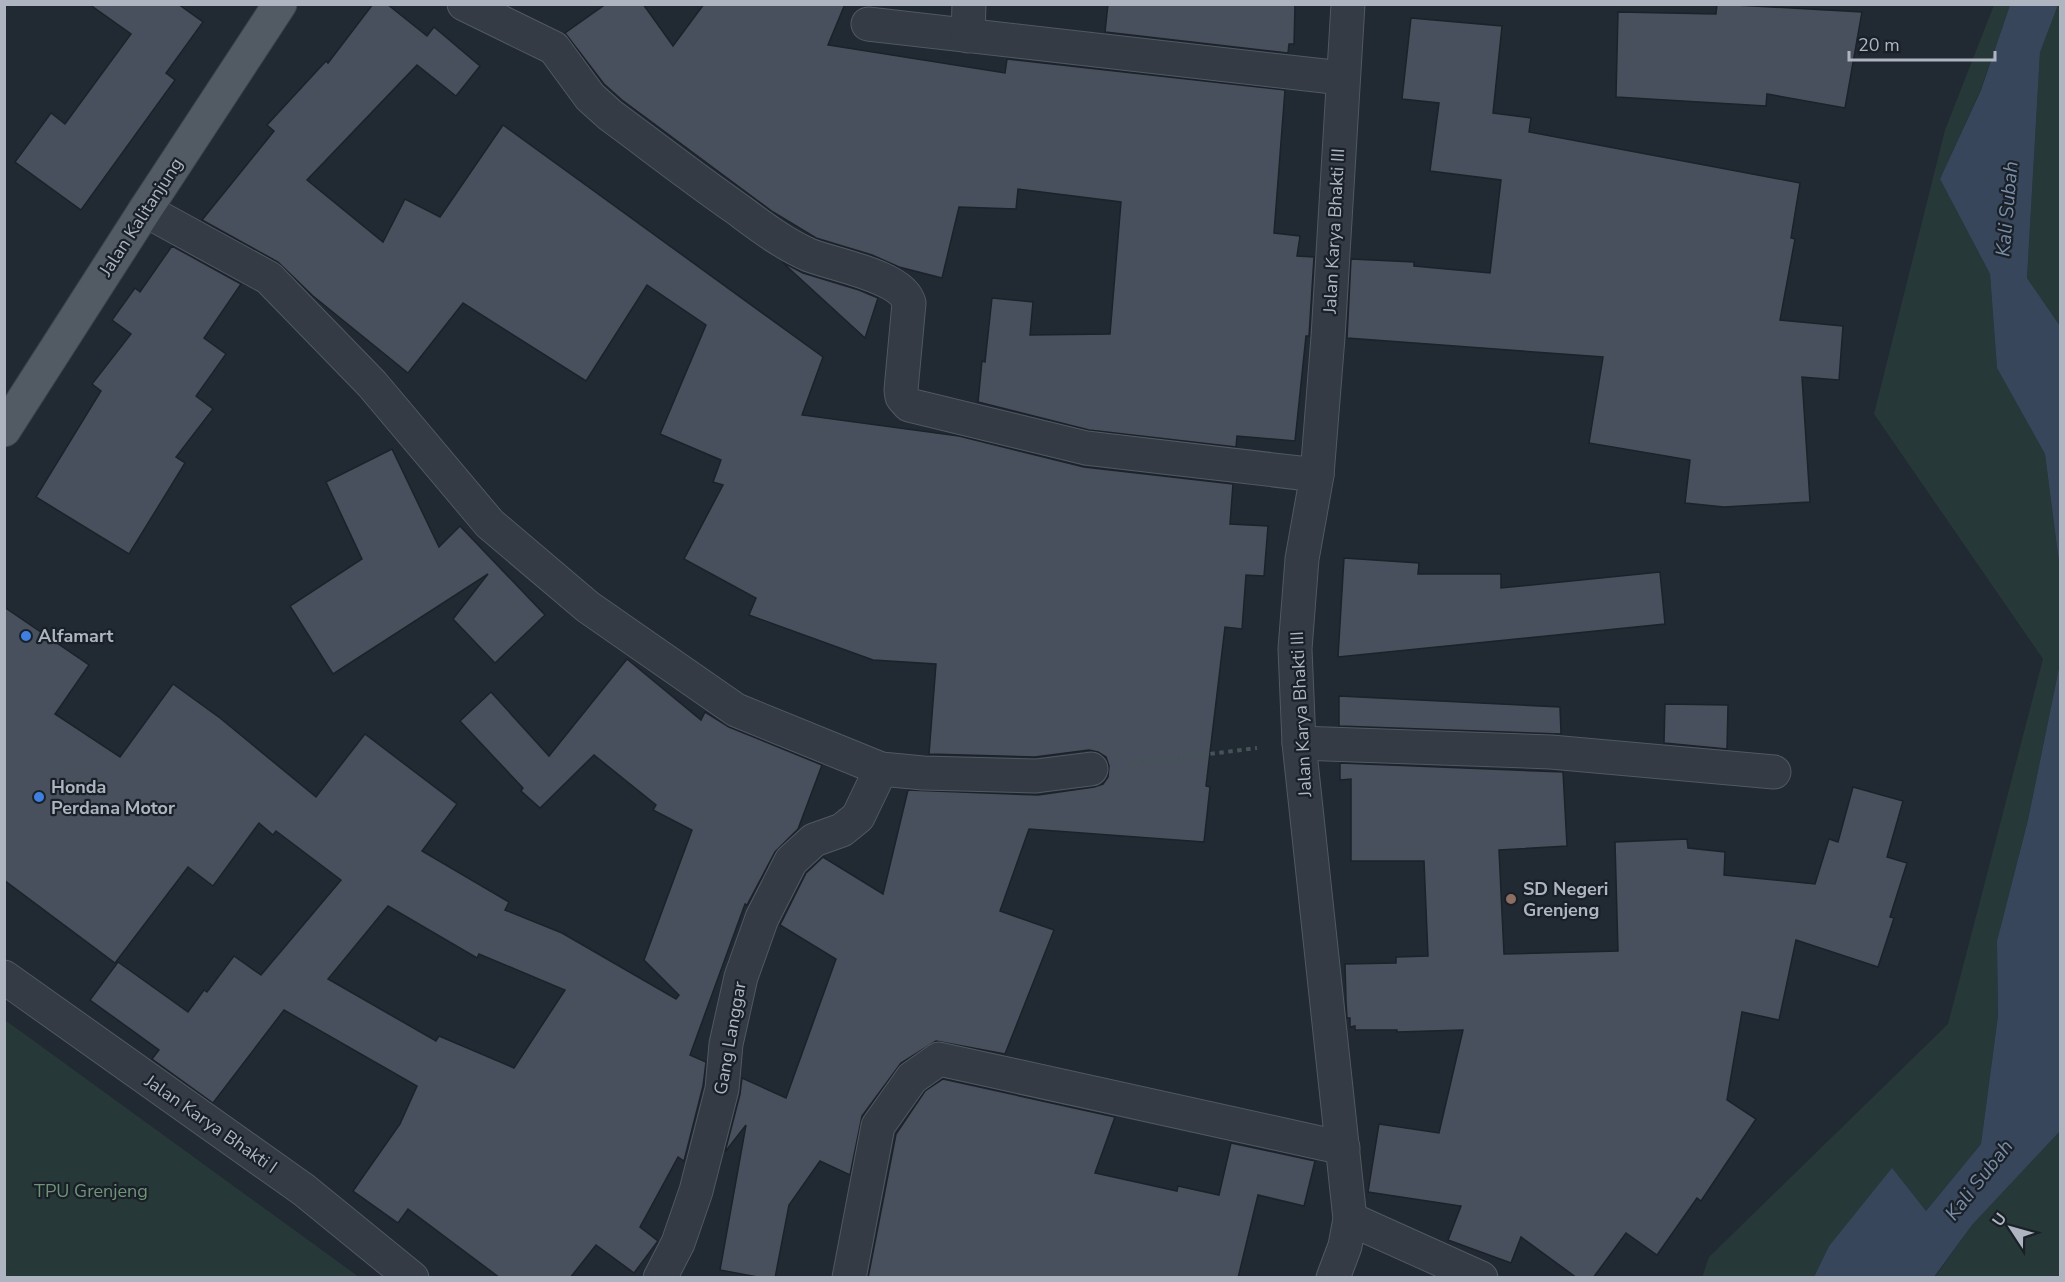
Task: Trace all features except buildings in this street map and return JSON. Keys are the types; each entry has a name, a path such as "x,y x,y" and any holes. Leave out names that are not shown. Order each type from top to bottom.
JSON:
{"main road":[{"name":"Jalan Kalitanjung","path":"4,430 280,4"}],"street":[{"path":"464,4 554,48 590,97 610,115 777,238 810,255 888,281 901,289 909,303 901,390 902,397 909,405 1086,448 1317,475"},
{"name":"Jalan Karya Bhakti III","path":"1333,1278 1345,1246 1350,1219 1299,742 1295,649 1302,559 1317,475 1328,337 1348,4"},
{"path":"868,24 969,20 1342,78"},
{"path":"145,210 269,278 372,384 490,525 588,607 736,710 881,769 923,773 1036,776 1091,769"},
{"path":"1299,742 1551,752 1774,772"},
{"name":"Gang Langgar","path":"660,1278 678,1243 696,1191 722,1089 726,1044 741,977 762,918 791,861 814,840 842,830 858,817 881,769"},
{"name":"Jalan Karya Bhakti I","path":"4,977 304,1190 412,1278"},
{"path":"849,1278 878,1126 912,1078 939,1059 1344,1148"},
{"path":"1350,1219 1481,1278"}],"path":[{"path":"1091,769 1299,742"}],"green space":[{"path":"1994,5 2010,5 1981,89 1940,179 1990,274 1997,368 2045,454 2060,570 2060,663 2028,820 1997,941 1998,1016 1981,1144 1926,1211 1892,1169 1829,1246 1814,1277 1702,1278 1709,1257 1948,1024 2043,659 1874,414 1945,130"},
{"path":"2058,5 2060,5 2060,326 2027,278 2040,51"},
{"name":"TPU Grenjeng","path":"5,1020 359,1277 5,1277"},
{"path":"2060,1131 2060,1277 1934,1278 1972,1225"}],"water":[{"name":"Kali Subah","path":"2010,5 2058,5 2040,52 2027,278 2060,326 2060,570 2045,454 1997,368 1990,274 1940,179 1981,90"},
{"name":"Kali Subah","path":"2060,663 2060,1131 1972,1225 1934,1277 1814,1277 1829,1246 1892,1168 1926,1211 1981,1144 1998,1016 1997,941 2028,820"}],"place":[{"name":"Alfamart","path":"26,636"},
{"name":"Honda Perdana Motor","path":"39,797"},
{"name":"SD Negeri Grenjeng","path":"1511,899"}]}
